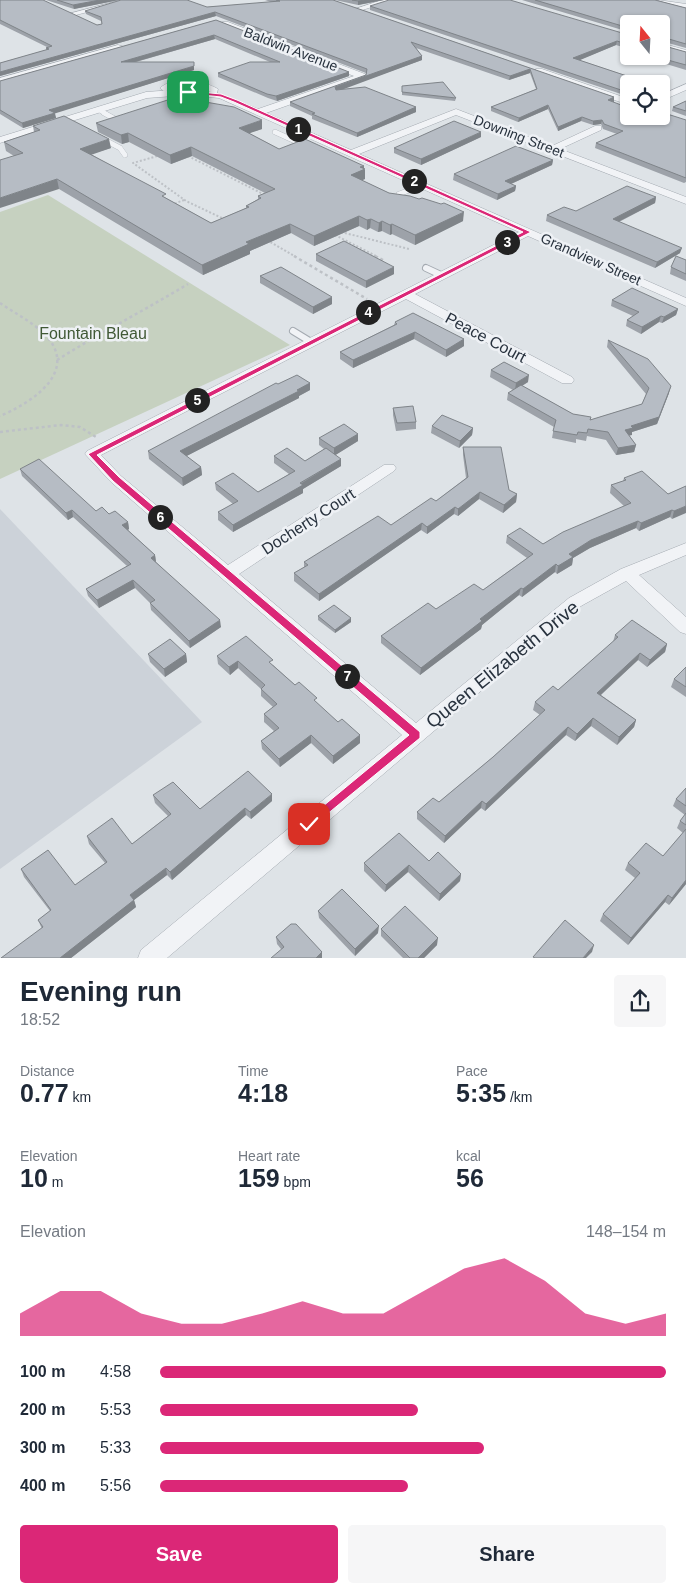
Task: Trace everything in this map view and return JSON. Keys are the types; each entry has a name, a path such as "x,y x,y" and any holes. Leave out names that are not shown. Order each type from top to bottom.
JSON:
{"street":[{"path":"72,14 130,0"},
{"path":"356,10 390,0"},
{"path":"662,0 686,6"},
{"path":"348,7 375,16"},
{"path":"64,10 90,22"},
{"name":"Baldwin Avenue","path":"216,20 362,76 259,112"},
{"path":"0,81 132,44"},
{"path":"670,48 686,52"},
{"path":"525,67 620,99"},
{"path":"670,94 686,87"},
{"name":"Grandview Street","path":"2,138 69,122 146,95 188,92 221,96 686,302"},
{"name":"Downing Street","path":"352,153 456,112 686,201"},
{"path":"552,149 598,128"},
{"path":"416,735 116,479 92,454 528,232"},
{"name":"Peace Court","path":"405,294 567,380"},
{"name":"Docherty Court","path":"227,574 389,468"},
{"name":"Queen Elizabeth Drive","path":"149,958 576,602 627,573 686,549"},
{"path":"627,573 686,627"}],"lane":[{"path":"100,110 116,119"},
{"path":"276,132 297,142 313,136"},
{"path":"98,137 120,148 125,155"},
{"path":"399,194 423,185"},
{"path":"426,268 441,275"},
{"path":"293,331 310,342"}],"path":[{"path":"169,152 133,163 184,199 226,220"},
{"path":"186,154 271,198"},
{"path":"228,176 237,173"},
{"path":"167,206 184,199"},
{"path":"339,231 409,249"},
{"path":"335,235 383,260"},
{"path":"260,236 372,302"},
{"path":"58,360 105,330 144,312 188,284"},
{"path":"0,303 44,337 54,348 58,360 54,374 44,389 27,402 0,416"},
{"path":"0,432 61,425 80,427 97,438"}],"shaded area":[{"path":"0,509 202,722 0,869"}],"green space":[{"name":"Fountain Bleau","path":"48,195 290,345 0,479 0,212"}],"building":[{"path":"0,0 43,0 97,25 102,24 101,17 85,11 121,0 187,0 207,7 280,1 276,0 333,0 614,97 608,100 620,105 620,125 670,125 670,115 686,120 686,178 596,143 623,131 604,124 602,120 593,121 582,117 558,127 548,105 519,118 491,107 537,89 530,69 510,76 411,42 422,56 335,87 336,90 365,87 416,107 357,133 312,114 315,113 290,102 366,75 367,69 215,12 0,72 0,63 49,49 46,48 52,46 0,20"},
{"path":"57,0 100,0 73,5"},
{"path":"389,0 510,0 620,32 620,42 617,41 573,58 624,75 620,75 620,90 370,6"},
{"path":"535,0 655,0 686,8 686,44 670,39 670,15 620,15 620,25"},
{"path":"216,20 349,72 276,96 267,94 218,73 250,62 280,62 214,35 121,62 194,62 194,66 49,110 55,113 22,123 0,110 0,81"},
{"path":"670,48 686,52 686,65 670,61"},
{"path":"443,82 456,98 402,92 402,86"},
{"path":"177,97 234,107 262,120 239,128 279,149 305,139 364,166 360,167 365,169 351,175 389,193 422,198 441,204 444,203 464,212 415,235 392,224 390,225 382,221 379,223 359,216 314,236 290,224 246,242 249,244 202,265 57,179 0,198 0,160 23,153 4,142 40,130 33,126 64,116 109,139 80,149 166,194 162,196 211,223 249,207 246,206 261,198 258,196 275,189 191,147 170,155 128,133 121,135 96,123"},
{"path":"686,101 686,111 673,107"},
{"path":"454,121 481,132 421,159 394,148"},
{"path":"516,146 553,160 505,181 516,186 498,194 454,174"},
{"path":"627,186 656,197 613,219 682,248 657,262 547,215 564,207 576,211"},
{"path":"344,241 394,267 366,281 316,254"},
{"path":"676,256 686,260 686,274 671,267"},
{"path":"281,267 332,297 313,307 260,276"},
{"path":"632,288 678,309 642,327 627,320 639,312 612,300"},
{"path":"413,313 464,339 446,350 415,332 353,360 340,352 397,324 395,322"},
{"path":"608,340 648,359 671,386 659,417 631,426 633,428 625,430 636,445 618,448 608,432 588,429 587,433 578,432 577,435 553,431 556,420 508,393 521,385 573,414 591,417 590,420 642,404 649,388"},
{"path":"504,362 529,375 516,383 491,370"},
{"path":"297,375 310,383 297,390 299,391 180,451 201,467 182,478 148,451 276,383 278,384"},
{"path":"413,406 416,422 397,423 393,408"},
{"path":"442,415 473,428 460,441 432,426"},
{"path":"344,424 358,434 334,448 319,438"},
{"path":"463,447 501,447 509,490 517,494 504,505 480,492 458,509 455,507 427,527 422,523 319,594 294,573 308,565 304,562 378,516 391,525 431,498 436,501 468,477"},
{"path":"287,448 305,461 326,448 341,459 300,483 303,485 233,525 218,512 238,501 215,483 233,473 258,492 295,471 274,456"},
{"path":"39,459 96,511 102,507 109,514 115,511 128,522 122,525 155,555 151,558 220,620 189,641 150,603 155,600 133,580 97,600 86,589 131,564 72,510 66,513 20,469"},
{"path":"642,471 668,494 686,486 686,506 641,523 638,521 591,540 569,554 573,557 558,566 556,564 523,589 521,588 421,668 381,636 428,603 436,609 474,584 483,590 533,554 507,536 520,528 543,544 563,532 631,503 611,485 626,480 624,478"},
{"path":"334,605 351,618 335,630 318,616"},
{"path":"632,620 667,644 650,660 640,653 597,693 636,720 619,737 593,718 577,734 568,727 486,804 482,801 445,836 417,812 433,798 439,802 493,757 545,710 535,702 553,686 558,690 618,637 615,635"},
{"path":"246,636 273,660 269,662 295,685 299,682 317,698 314,700 338,722 342,719 360,735 333,756 311,735 279,759 261,741 279,728 264,714 277,704 261,689 265,685 238,661 229,667 217,656"},
{"path":"170,639 186,654 164,669 148,654"},
{"path":"686,667 686,687 674,679"},
{"path":"248,771 272,794 250,812 245,808 170,872 166,868 130,895 134,900 60,958 1,958 43,927 38,920 51,910 21,869 48,850 75,885 107,862 87,836 112,818 132,844 171,814 153,795 173,782 200,809"},
{"path":"686,788 686,806 676,799"},
{"path":"686,813 686,825 680,821"},
{"path":"686,829 686,880 672,898 668,895 631,938 603,914 640,873 628,863 646,843 663,856"},
{"path":"399,833 429,861 438,852 461,874 440,894 409,865 386,885 364,863"},
{"path":"342,889 379,926 355,949 318,911"},
{"path":"405,906 438,938 418,958 410,958 381,929"},
{"path":"565,920 594,945 583,958 533,957"},
{"path":"291,924 296,924 322,952 316,958 271,958 284,947 276,937"}],"route":[{"path":"188,92 206,93 235,101 528,232 92,454 116,479 416,735 309,824"}]}
